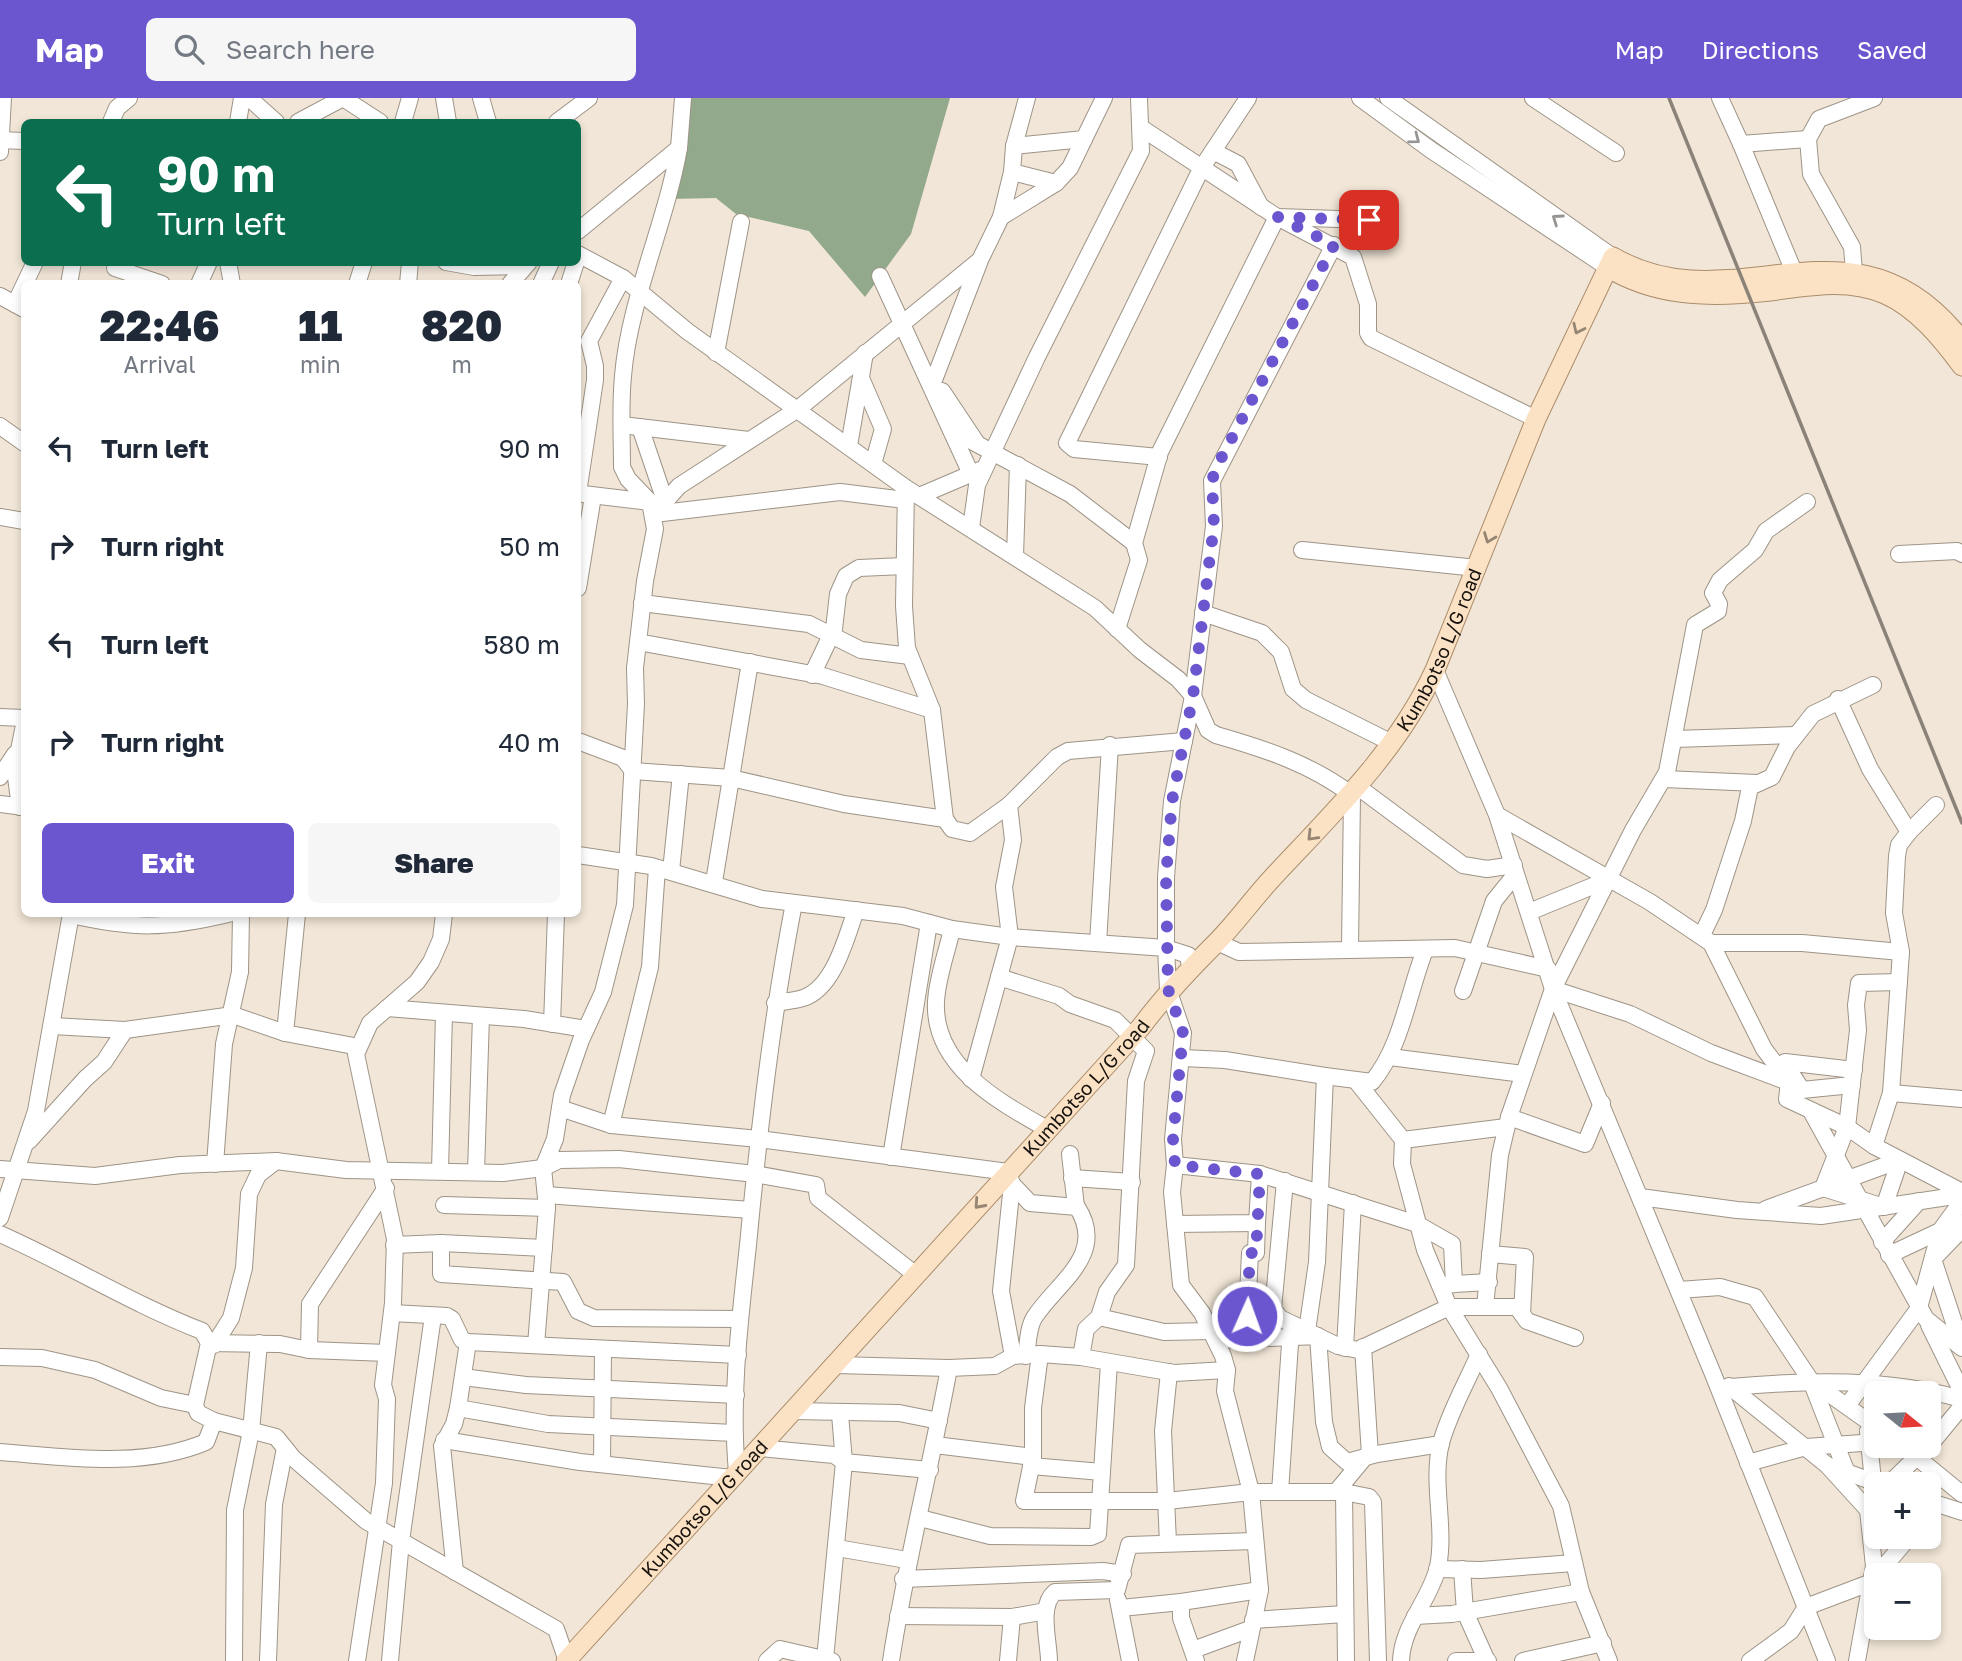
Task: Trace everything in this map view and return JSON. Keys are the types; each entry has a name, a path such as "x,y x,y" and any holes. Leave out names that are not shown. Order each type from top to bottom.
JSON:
{"main road":[{"path":"1610,262 1640,283 1704,296 1854,272 1896,284 1927,304 1962,341"},
{"name":"Kumbotso L/G road","path":"567,1661 916,1275 1010,1178 1047,1129 1132,1036 1168,989 1217,942 1272,878 1355,791 1392,743 1423,695 1435,670 1536,419 1610,262"},
{"path":"1798,279 1840,284 1887,295 1919,317 1942,340 1962,366"}],"street":[{"path":"3,98 0,144 21,141"},
{"path":"112,119 117,108 128,98"},
{"path":"125,119 128,98"},
{"path":"238,119 242,98"},
{"path":"249,98 273,119"},
{"path":"304,119 343,98 375,119"},
{"path":"403,119 410,98"},
{"path":"444,98 448,119"},
{"path":"481,98 487,119"},
{"path":"561,119 566,98"},
{"path":"563,119 589,98"},
{"path":"656,506 624,473 623,375 642,292 672,185 679,148 683,98"},
{"path":"934,380 980,260 1001,216 1012,172 1014,146 1027,98"},
{"path":"1001,216 1056,183 1070,168 1104,98"},
{"path":"971,528 983,465 1141,151 1143,128 1138,98"},
{"path":"1159,457 1074,449 1067,443 1201,169 1248,98"},
{"path":"1360,98 1431,150 1610,262"},
{"path":"1388,98 1610,262"},
{"path":"1533,98 1616,153"},
{"path":"1720,98 1798,279"},
{"path":"1854,272 1852,247 1811,174 1808,139 1819,119 1874,98"},
{"path":"1143,128 1261,207 1353,257 1368,304 1368,333 1371,338 1536,419"},
{"path":"1014,146 1084,139"},
{"path":"1741,144 1808,139"},
{"path":"581,229 679,148"},
{"path":"1213,151 1238,164 1261,207"},
{"path":"1012,172 1056,183"},
{"path":"1117,629 1139,560 1134,543 1159,457 1278,217"},
{"path":"1278,217 1369,220"},
{"path":"716,352 741,222"},
{"path":"1245,1661 1260,1590 1251,1492 1226,1391 1227,1370 1214,1335 1193,1298 1181,1286 1172,1192 1175,1165 1173,1139 1183,1033 1168,989 1166,877 1172,801 1193,696 1214,526 1212,481 1215,470 1334,245"},
{"path":"581,259 623,278 716,352 849,446 910,495 971,528 1095,608 1178,679 1193,696 1204,723 1216,735 1278,754 1355,791 1463,865 1515,870"},
{"path":"656,506 678,486 798,409 980,260"},
{"path":"118,266 152,280"},
{"path":"468,266 491,266"},
{"path":"880,276 951,430 983,465"},
{"path":"581,532 595,380 595,366 589,341 623,278"},
{"path":"13,303 21,287"},
{"path":"913,347 977,444 983,465"},
{"path":"849,446 866,353"},
{"path":"861,378 883,429 873,464"},
{"path":"622,425 749,440"},
{"path":"0,426 21,441"},
{"path":"536,1345 547,1201 543,1167 555,1139 560,1108 586,1029 603,992 625,905 638,642 655,530 656,506 640,427"},
{"path":"951,430 977,444"},
{"path":"583,494 656,506 840,492 910,495 983,465 1018,465 1070,494 1134,543"},
{"path":"1015,556 1018,465"},
{"path":"910,495 904,566 904,607 910,656 932,710 945,819 952,829 970,833 1009,805 1057,757 1068,751 1110,745 1184,741"},
{"path":"1664,779 1675,739 1695,625 1716,614 1719,607 1713,593 1715,587 1755,550 1771,527 1807,502"},
{"path":"0,517 21,520"},
{"path":"1302,550 1477,568"},
{"path":"1899,554 1957,551 1962,554"},
{"path":"812,675 831,636 838,594 846,576 859,568 904,566"},
{"path":"642,603 809,624 861,650 910,656"},
{"path":"1203,613 1262,633 1282,652 1293,689 1306,700 1392,743"},
{"path":"638,642 812,675 932,710"},
{"path":"714,882 750,662"},
{"path":"1435,670 1497,815 1553,989 1679,1290 1828,1661"},
{"path":"1873,685 1838,699 1813,714 1796,736 1772,777 1750,788 1743,821 1707,939 1764,1049 1789,1082 1787,1100 1812,1114 1847,1127 1874,1146 1962,1194"},
{"path":"1838,699 1871,769 1909,832"},
{"path":"0,717 21,718"},
{"path":"21,736 15,770 21,802"},
{"path":"1675,739 1796,736"},
{"path":"581,742 623,758 633,771 731,778 844,804 945,819"},
{"path":"1098,943 1110,745"},
{"path":"0,776 17,751"},
{"path":"611,1125 650,967 681,774"},
{"path":"1485,1307 1500,1155 1523,1074 1553,989 1639,818 1658,783 1664,779 1757,783"},
{"path":"1350,949 1355,791"},
{"path":"0,804 21,807"},
{"path":"971,1079 1010,937 1004,887 1013,840 1009,805"},
{"path":"1874,1146 1891,1093 1902,952 1894,913 1899,845 1936,805"},
{"path":"1497,815 1610,879 1707,939 1802,943 1902,952"},
{"path":"581,855 664,869 762,898 856,911 952,929 1010,937 1166,948 1188,955 1190,967"},
{"path":"1463,991 1494,901 1515,870"},
{"path":"1529,912 1610,879"},
{"path":"444,1440 602,1464 735,1475 734,1433 740,1319 751,1210 775,1003 794,903"},
{"path":"775,1003 804,998 816,989 839,954 856,911"},
{"path":"0,1218 36,1111 70,917"},
{"path":"83,917 107,923 166,927 214,917"},
{"path":"215,1164 224,1044 233,1015 240,972 241,917"},
{"path":"285,1033 297,917"},
{"path":"357,1661 384,1483 387,1399 383,1385 392,1313 394,1245 383,1170 357,1068 359,1047 370,1023 417,982 432,962 444,917"},
{"path":"552,1024 556,917"},
{"path":"891,1157 929,923"},
{"path":"952,929 936,1000 936,1019 942,1037 971,1079 983,1091 1047,1129"},
{"path":"1217,942 1239,952 1455,948 1548,969"},
{"path":"1182,1058 1224,1059 1357,1082 1372,1082 1390,1057 1424,950"},
{"path":"999,977 1059,996 1070,1004 1115,1020 1146,1051 1136,1081 1126,1265 1107,1292 1099,1317 1086,1329 1081,1357"},
{"path":"1823,1188 1847,1127 1859,983 1899,982"},
{"path":"1553,989 1630,1014 1710,1053 1789,1082"},
{"path":"387,1008 586,1029"},
{"path":"440,1171 444,1013"},
{"path":"52,1027 125,1030 233,1015 285,1033 359,1047"},
{"path":"477,1172 481,1016"},
{"path":"24,1146 104,1062 125,1030"},
{"path":"1390,1057 1523,1074"},
{"path":"1325,1076 1312,1333 1330,1447 1347,1462 1441,1444"},
{"path":"1357,1082 1403,1140 1402,1164 1417,1224 1448,1285"},
{"path":"1891,1093 1962,1099"},
{"path":"1403,1140 1508,1122 1585,1144 1602,1103"},
{"path":"560,1108 611,1125 759,1139 891,1157 1010,1178 1030,1203 1076,1207"},
{"path":"1812,1114 1846,1180 1923,1314 1962,1392"},
{"path":"1070,1154 1076,1207 1085,1219 1087,1235 1082,1256 1073,1273 1049,1297 1032,1321 1027,1355 1033,1408 1032,1462 1024,1496 1027,1503 1167,1500 1251,1492 1340,1492 1369,1497 1373,1502 1378,1661"},
{"path":"0,1169 95,1176 276,1161 346,1170 503,1173 543,1167 559,1160 619,1159 755,1174 816,1185 818,1198 916,1275"},
{"path":"1760,1212 1900,1160"},
{"path":"1883,1244 1884,1207 1900,1160"},
{"path":"276,1161 258,1175 249,1194 244,1268 231,1318 212,1344 195,1405 198,1413 214,1421 276,1437 350,1507 376,1527 556,1629 567,1661"},
{"path":"1175,1165 1260,1174 1285,1181 1417,1224 1452,1244 1448,1307 1479,1354 1561,1506 1572,1543 1581,1592 1609,1661"},
{"path":"1246,1337 1250,1253 1256,1253 1260,1174"},
{"path":"1010,1178 1001,1292 1027,1355"},
{"path":"1072,1178 1132,1182"},
{"path":"1280,1492 1291,1331 1273,1309 1285,1181"},
{"path":"309,1350 310,1304 386,1188"},
{"path":"1823,1188 1860,1204 1884,1207 1962,1194"},
{"path":"1640,1196 1760,1212 1821,1216 1860,1204"},
{"path":"444,1205 547,1201 751,1210"},
{"path":"1883,1244 1919,1201"},
{"path":"1847,1406 1862,1384 1923,1314 1940,1231 1962,1201"},
{"path":"1345,1348 1353,1203"},
{"path":"1175,1224 1257,1223"},
{"path":"1883,1244 1962,1226"},
{"path":"1933,1259 1962,1226"},
{"path":"0,1234 202,1331 212,1344"},
{"path":"394,1245 440,1243 544,1248"},
{"path":"440,1243 441,1274 566,1284 578,1311 594,1318 740,1319"},
{"path":"1490,1254 1525,1257 1522,1314"},
{"path":"1933,1259 1962,1348"},
{"path":"1448,1285 1489,1282"},
{"path":"1679,1290 1720,1287 1755,1297 1811,1381 1847,1473"},
{"path":"1099,1317 1164,1332 1246,1337 1291,1331 1312,1333 1345,1348 1359,1350 1448,1307 1517,1307 1527,1321 1575,1338"},
{"path":"392,1313 452,1319 462,1340 467,1342 738,1355"},
{"path":"1923,1314 1962,1348"},
{"path":"390,1661 401,1541 433,1316"},
{"path":"455,1572 442,1463 444,1440 454,1424 458,1408 467,1342"},
{"path":"234,1661 235,1510 251,1431 258,1343"},
{"path":"212,1344 280,1343 309,1350 387,1353"},
{"path":"1346,1661 1340,1492 1368,1456 1363,1347"},
{"path":"602,1464 603,1349"},
{"path":"1401,1661 1403,1643 1437,1569 1441,1547 1438,1497 1441,1444 1479,1354"},
{"path":"836,1365 950,1368 995,1366 1027,1355 1081,1357 1169,1372 1227,1370"},
{"path":"0,1357 42,1358 94,1370 161,1398 195,1405"},
{"path":"920,1518 990,1536 1091,1537 1098,1534 1110,1363"},
{"path":"891,1661 903,1579 920,1518 950,1368"},
{"path":"1168,1543 1163,1431 1169,1372"},
{"path":"1713,1374 1827,1465 1868,1510 1874,1563"},
{"path":"463,1377 526,1385 736,1395"},
{"path":"1811,1381 1864,1418"},
{"path":"1731,1387 1811,1381 1925,1389 1962,1399"},
{"path":"1862,1384 1864,1393"},
{"path":"1941,1429 1962,1406"},
{"path":"458,1408 548,1424 734,1433"},
{"path":"793,1411 840,1414 899,1413 939,1421"},
{"path":"767,1661 778,1650 829,1660 844,1462 840,1414"},
{"path":"0,1452 49,1458 151,1458 206,1442 214,1421"},
{"path":"1748,1463 1806,1447 1864,1443"},
{"path":"935,1445 1101,1472"},
{"path":"268,1661 274,1504 285,1448"},
{"path":"759,1448 834,1455 844,1462 930,1470"},
{"path":"1901,1472 1916,1458"},
{"path":"1920,1458 1962,1494"},
{"path":"1827,1465 1864,1479"},
{"path":"1941,1508 1962,1512"},
{"path":"1049,1661 1046,1611 1049,1597 1055,1592 1114,1592 1119,1588 1129,1545 1255,1541"},
{"path":"837,1548 907,1560"},
{"path":"1888,1563 1899,1549"},
{"path":"1437,1569 1574,1563"},
{"path":"1456,1661 1487,1661 1465,1612 1462,1569"},
{"path":"903,1579 1103,1571 1123,1574"},
{"path":"1750,1661 1791,1631 1806,1606 1864,1582"},
{"path":"1121,1608 1260,1590"},
{"path":"1114,1592 1121,1608 1130,1661"},
{"path":"1415,1616 1465,1612 1581,1592"},
{"path":"1181,1602 1181,1618 1195,1655 1252,1625 1345,1614"},
{"path":"898,1616 1012,1617 1046,1611"},
{"path":"1008,1661 1012,1617"},
{"path":"1857,1661 1864,1629"},
{"path":"1522,1661 1603,1643"}],"green space":[{"path":"688,98 950,98 911,234 865,297 809,231 736,214 716,198 668,199"}],"railway":[{"path":"1669,98 1962,823"}],"route":[{"path":"1247,1316 1250,1253 1256,1253 1260,1174 1175,1165 1173,1139 1183,1033 1168,989 1165,934 1172,801 1193,696 1214,526 1212,481 1215,470 1334,245 1278,217 1369,220"}]}
